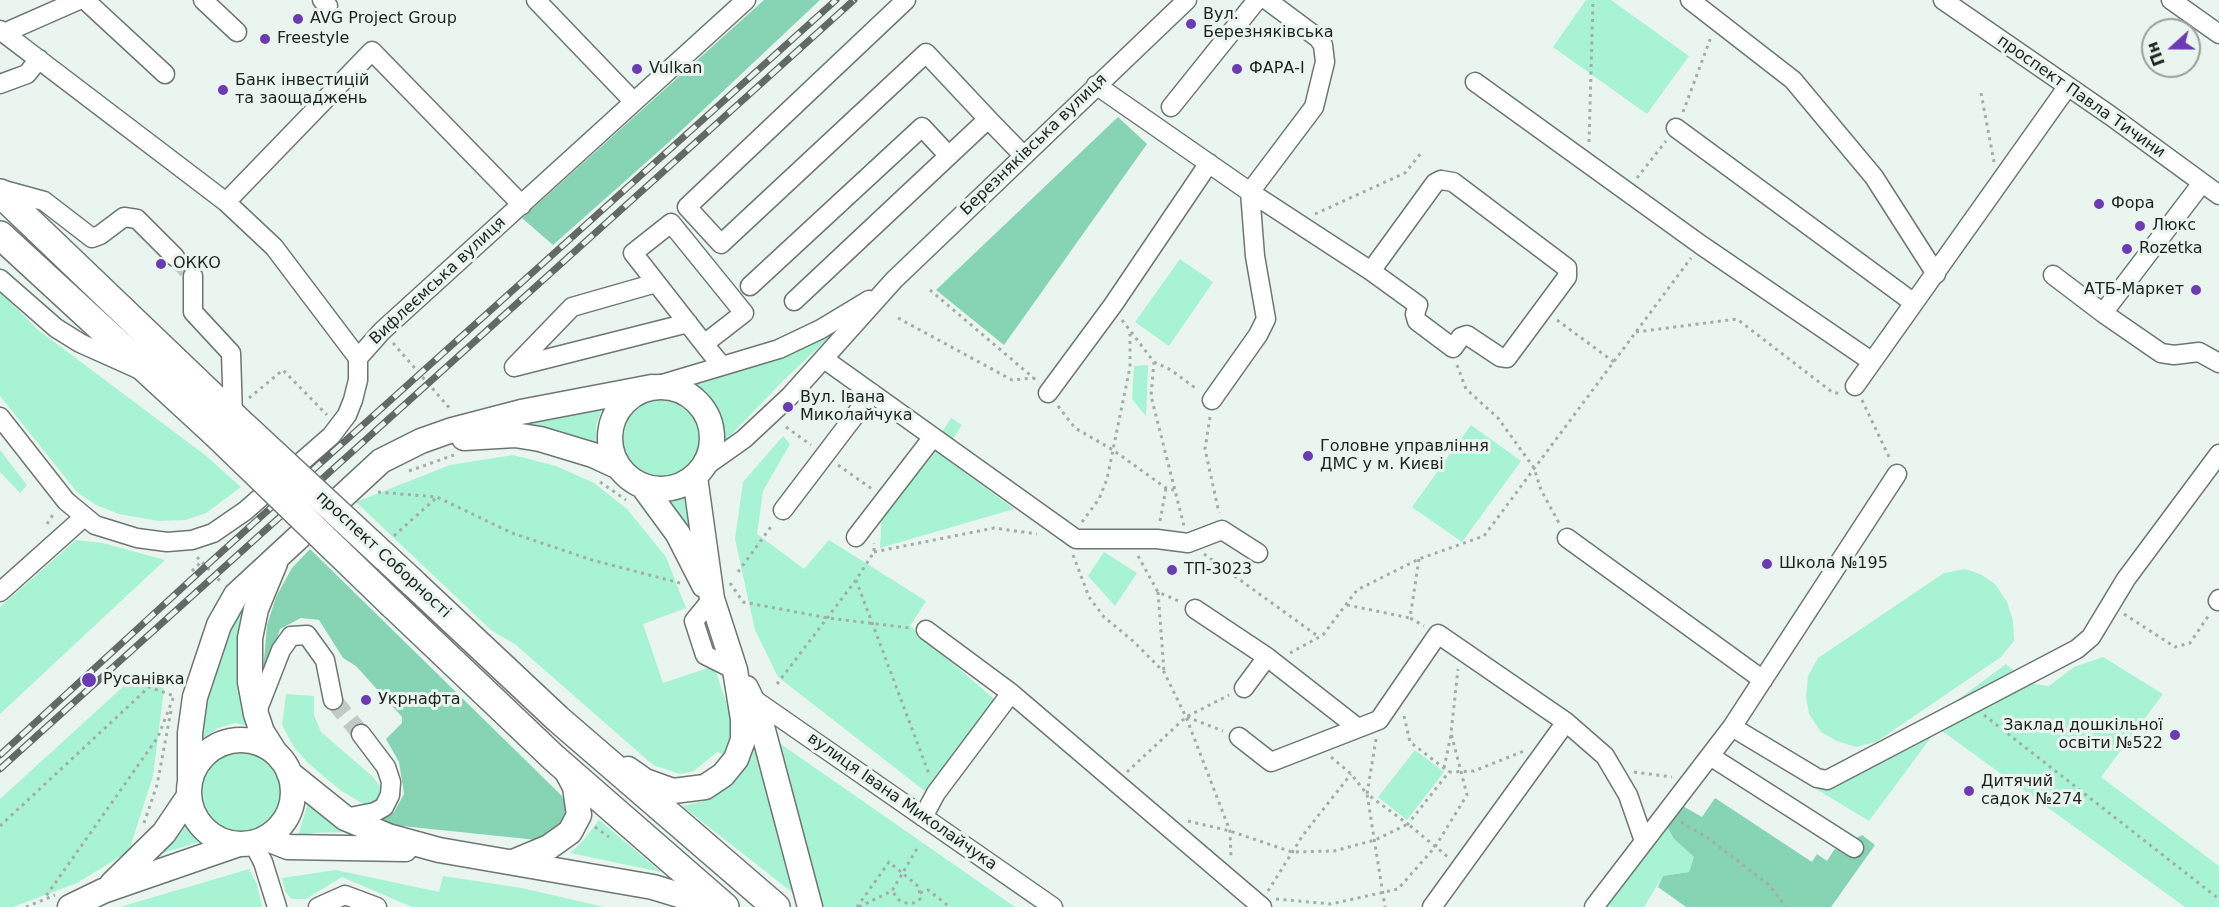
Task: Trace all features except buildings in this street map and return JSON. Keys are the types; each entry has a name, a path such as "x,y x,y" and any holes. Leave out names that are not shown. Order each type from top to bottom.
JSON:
{"highway":[{"name":"проспект Соборності","path":"0,191 231,418 412,582 558,719 776,907"},
{"name":"проспект Соборності","path":"0,235 148,374 231,418 393,605 564,766 724,907"}],"main road":[{"path":"368,486 381,461 421,441 452,430 521,412 652,387 669,387 685,392 699,402 709,417 712,443 699,473 669,489 635,494 629,478 619,467 612,452 610,435 614,418 629,398 652,387"},
{"path":"439,850 288,847 252,842 224,842 200,824 192,811 190,734 195,697 219,625 236,595 280,553 368,486 430,449 469,437 515,435 540,439 593,455 619,467"},
{"name":"вулиця Івана Миколайчука","path":"699,473 712,599"},
{"name":"вулиця Івана Миколайчука","path":"558,719 645,781 673,791 685,792 705,787 723,776 736,759 743,740 744,719 735,670 712,599 678,534 635,494"},
{"path":"280,553 256,609 250,638 250,682 256,714 273,752 289,773 345,818 388,836 439,850 653,887 718,907"},
{"name":"вулиця Івана Миколайчука","path":"735,670 752,698 759,715 810,907"},
{"path":"103,891 164,833 190,787 198,763 210,750 225,742 242,740 259,743 273,752"},
{"path":"513,862 556,842 570,832 579,815 575,787 564,766"},
{"path":"66,900 103,891 252,842 277,830 287,818 292,803 293,788 289,773"}],"street":[{"path":"2,32 79,0"},
{"path":"85,0 165,74"},
{"path":"203,0 237,32"},
{"path":"536,0 634,102"},
{"name":"Вифлеємська вулиця","path":"0,417 66,501 84,517 110,530 167,542 192,540 230,523 323,443 341,424 353,400 358,380 358,358 382,331 746,0"},
{"path":"906,0 687,207 721,244 926,53 1023,155"},
{"name":"Березняківська вулиця","path":"699,473 744,439 824,359 883,291 1187,0"},
{"path":"1171,107 1257,0"},
{"path":"1212,400 1258,335 1266,319 1255,256 1250,192 1314,107 1325,62 1323,45 1318,38 1267,0"},
{"path":"1690,0 1793,80 1874,177 1936,273"},
{"name":"проспект Павла Тичини","path":"1943,0 2068,86 2219,195"},
{"path":"2171,0 2219,34"},
{"path":"2,32 226,202 274,247 358,358"},
{"path":"226,202 372,51 522,205"},
{"path":"0,84 27,74 39,59"},
{"path":"1475,82 1701,245 1871,361"},
{"path":"1096,85 1418,305 1415,314 1417,321 1453,348 1461,338 1467,335 1500,357 1507,358 1567,277 1567,268 1447,180 1435,183 1371,271"},
{"path":"1855,386 2068,86"},
{"path":"794,301 988,119"},
{"path":"750,286 922,128 948,155"},
{"path":"1676,128 1914,303"},
{"path":"1048,393 1113,305 1209,163"},
{"path":"2103,313 2202,183"},
{"path":"0,191 52,205 92,238 100,235 124,217 137,219 175,257"},
{"path":"704,344 744,313 671,224 633,253 704,344 722,366"},
{"path":"2053,275 2161,353 2174,355 2199,352 2219,363"},
{"path":"193,276 193,312 231,353 231,418"},
{"path":"0,279 28,306 72,338 148,374"},
{"path":"656,283 572,307 514,367 688,323"},
{"name":"Березняківська вулиця","path":"652,387 779,349 821,329 883,291"},
{"path":"824,359 1076,539 1157,539 1188,543 1222,530 1258,553"},
{"path":"783,510 872,393"},
{"path":"856,537 933,437"},
{"path":"1732,727 1817,778 1827,780 2084,644 2096,631 2126,579 2219,454"},
{"path":"1594,907 1732,727 1897,474"},
{"path":"0,592 84,517"},
{"path":"1567,538 1763,680"},
{"path":"1196,609 1271,659 1358,728"},
{"path":"926,630 1011,693 1231,881 1262,903"},
{"path":"1239,737 1271,762 1379,720 1438,634 1566,722 1605,756 1628,795 1644,842"},
{"path":"256,714 281,650 291,636 307,635 325,660 333,700"},
{"path":"1244,688 1271,659"},
{"path":"923,817 936,793 1011,693"},
{"name":"вулиця Івана Миколайчука","path":"752,698 1053,907"},
{"path":"1432,907 1566,722"},
{"path":"345,818 375,812 384,807 390,795 391,782 386,767 361,734"},
{"path":"1710,756 1854,848"},
{"path":"252,842 263,862 277,907"},
{"path":"318,907 345,895 377,907"}],"path":[{"path":"1588,164 1593,0"},
{"path":"1981,93 1999,186"},
{"path":"1312,215 1405,173 1421,153"},
{"path":"1271,659 1319,637 1357,591 1419,559 1484,536 1701,245"},
{"path":"1113,305 1130,334 1154,362 1172,370 1212,400 1205,449 1222,530"},
{"path":"1543,310 1614,362"},
{"path":"898,318 1012,380 1033,378"},
{"path":"1636,332 1737,319 1832,392 1845,395 1855,386 1897,474"},
{"path":"1130,334 1130,367 1107,479 1099,499 1076,529 1076,539 1071,550 1089,597 1104,617 1133,641 1164,672 1186,717 1230,831 1231,881"},
{"path":"1453,348 1458,374 1466,389 1498,418 1534,468 1541,490 1567,538"},
{"path":"403,355 456,416"},
{"path":"1154,362 1151,396 1188,543 1319,637"},
{"path":"231,418 283,370 330,418"},
{"path":"407,472 459,453"},
{"path":"597,480 635,494"},
{"path":"368,486 437,497 512,533 592,560 685,584 681,574"},
{"path":"1157,539 1166,488"},
{"path":"391,540 437,497"},
{"path":"738,572 783,510"},
{"path":"777,684 856,580 874,552 875,512"},
{"path":"874,552 994,528 1041,534"},
{"path":"1128,539 1158,592 1164,672"},
{"path":"192,551 236,595"},
{"path":"1410,618 1419,559"},
{"path":"192,571 201,562"},
{"path":"856,580 870,624 936,793"},
{"path":"1158,592 1196,609"},
{"path":"2112,605 2175,647 2190,643 2218,600"},
{"path":"743,602 828,618 926,630"},
{"path":"1346,605 1410,618 1438,634"},
{"path":"1444,768 1451,733 1460,650"},
{"path":"0,826 149,687 174,696 158,737 45,898 26,907"},
{"path":"1116,783 1186,717 1244,688"},
{"path":"1398,692 1410,742 1449,772 1474,771 1553,739"},
{"path":"1970,704 2219,899"},
{"path":"1186,717 1239,737"},
{"path":"1379,720 1367,794 1385,907"},
{"path":"1351,774 1292,852 1262,903 1331,904 1383,893 1404,884 1435,847 1467,795 1451,733"},
{"path":"1317,744 1351,774 1367,794 1408,824 1460,868"},
{"path":"1613,769 1691,780"},
{"path":"1162,823 1194,821 1292,852 1334,851 1375,840 1408,824 1449,772"},
{"path":"1666,812 1708,838 1769,885 1786,907"},
{"path":"858,907 892,891 918,847"},
{"path":"858,907 889,862 920,887 920,899 905,905 892,891"},
{"path":"920,892 928,890 950,907"},
{"path":"45,898 66,900"}],"green space":[{"path":"764,0 820,0 668,143 553,245 522,218"},
{"path":"1586,0 1611,0 1689,56 1647,114 1553,47"},
{"path":"1118,117 1147,144 1004,345 936,290"},
{"path":"1180,259 1213,282 1169,346 1135,322"},
{"path":"0,292 37,329 205,455 241,487 206,513 185,520 158,521 119,514 96,505 77,492 0,396"},
{"path":"842,325 722,444 721,416 707,392 691,381"},
{"path":"1148,365 1146,416 1132,399 1134,366"},
{"path":"662,397 677,400 690,409 699,422 702,437 699,452 690,465 677,474 662,477 647,474 634,465 625,452 622,437 625,422 634,409 647,400"},
{"path":"604,403 596,425 597,450 510,424"},
{"path":"951,418 962,425 950,443 939,437"},
{"path":"1471,425 1521,461 1462,542 1412,507"},
{"path":"783,436 790,444 763,491 757,534 804,569 829,540 926,601 910,626 995,700 930,795 778,677 755,630 735,539 743,482"},
{"path":"0,450 27,485 20,493 0,472"},
{"path":"934,450 1014,509 880,548 882,510"},
{"path":"513,455 556,466 594,483 627,509 666,557 686,608 643,624 663,683 714,666 729,711 732,739 727,756 717,752 694,771 680,774 653,765 516,645 491,630 356,502 450,465"},
{"path":"693,490 696,551 664,500 681,497"},
{"path":"76,540 103,543 165,560 0,714 0,607"},
{"path":"310,549 562,796 569,811 558,833 537,840 373,823 394,812 404,794 399,762 386,739 402,723 402,717 356,666 343,658 319,620 301,618 280,629 270,664 263,672 267,625 276,597 292,568"},
{"path":"1104,552 1137,573 1115,606 1088,576"},
{"path":"1965,569 1982,575 1995,584 2007,602 2013,621 2014,641 2001,657 1876,742 1856,747 1837,741 1821,732 1809,714 1806,696 1808,676 1818,658 1944,573"},
{"path":"242,608 238,640 238,688 248,726 235,723 218,728 201,740 204,715 216,665 229,631"},
{"path":"2103,657 2163,694 2101,777 2219,866 2219,907 2185,907 1938,728 1869,821 1732,738 1741,722 1830,774 1937,715 2006,664 2028,683 2049,686 2074,667"},
{"path":"137,674 164,689 153,776 129,851 77,883 13,907 0,907 0,799"},
{"path":"286,694 314,696 314,715 321,732 372,776 381,787 382,794 375,802 365,805 340,790 307,762 294,747 282,725"},
{"path":"756,733 793,893 682,806 704,801 724,790 740,775 751,755"},
{"path":"775,740 1015,907 823,907 805,868"},
{"path":"1415,750 1444,772 1407,820 1378,797"},
{"path":"242,751 258,754 271,763 280,776 283,792 280,808 271,821 258,830 242,833 226,830 213,821 204,808 201,792 204,776 213,763 226,754"},
{"path":"1715,798 1812,862 1817,854 1827,861 1834,850 1862,835 1875,845 1831,907 1686,907 1658,887 1663,876 1689,872 1694,857 1674,839 1665,823 1681,805 1702,817"},
{"path":"308,803 350,832 313,833 297,839"},
{"path":"599,820 661,872 570,853 583,841"},
{"path":"184,823 199,842 160,854"},
{"path":"1665,823 1674,839 1694,857 1689,872 1663,876 1644,907 1604,907"},
{"path":"249,869 257,884 262,907 120,907"},
{"path":"336,870 439,892 443,876 522,888 604,907 412,907 342,877 306,899 291,899 285,891 282,878"}],"tunnel":[{"path":"175,257 193,276"},
{"path":"333,700 361,734"}],"railway":[{"path":"0,755 206,566 836,0"},
{"path":"0,769 854,0"}],"place":[{"name":"AVG Project Group","path":"298,19"},
{"name":"Вул. Березняківська","path":"1191,24"},
{"name":"Freestyle","path":"265,39"},
{"name":"Vulkan","path":"637,69"},
{"name":"ФАРА-І","path":"1237,69"},
{"name":"Банк інвестицій та заощаджень","path":"223,90"},
{"name":"Фора","path":"2099,204"},
{"name":"Люкс","path":"2140,226"},
{"name":"Rozetka","path":"2127,249"},
{"name":"ОККО","path":"161,264"},
{"name":"АТБ-Маркет","path":"2196,290"},
{"name":"Вул. Івана Миколайчука","path":"788,407"},
{"name":"Головне управління ДМС у м. Києві","path":"1308,456"},
{"name":"Школа №195","path":"1767,564"},
{"name":"ТП-3023","path":"1172,570"},
{"name":"Русанівка","path":"89,680"},
{"name":"Укрнафта","path":"366,700"},
{"name":"Заклад дошкільної освіти №522","path":"2175,735"},
{"name":"Дитячий садок №274","path":"1969,791"}]}
